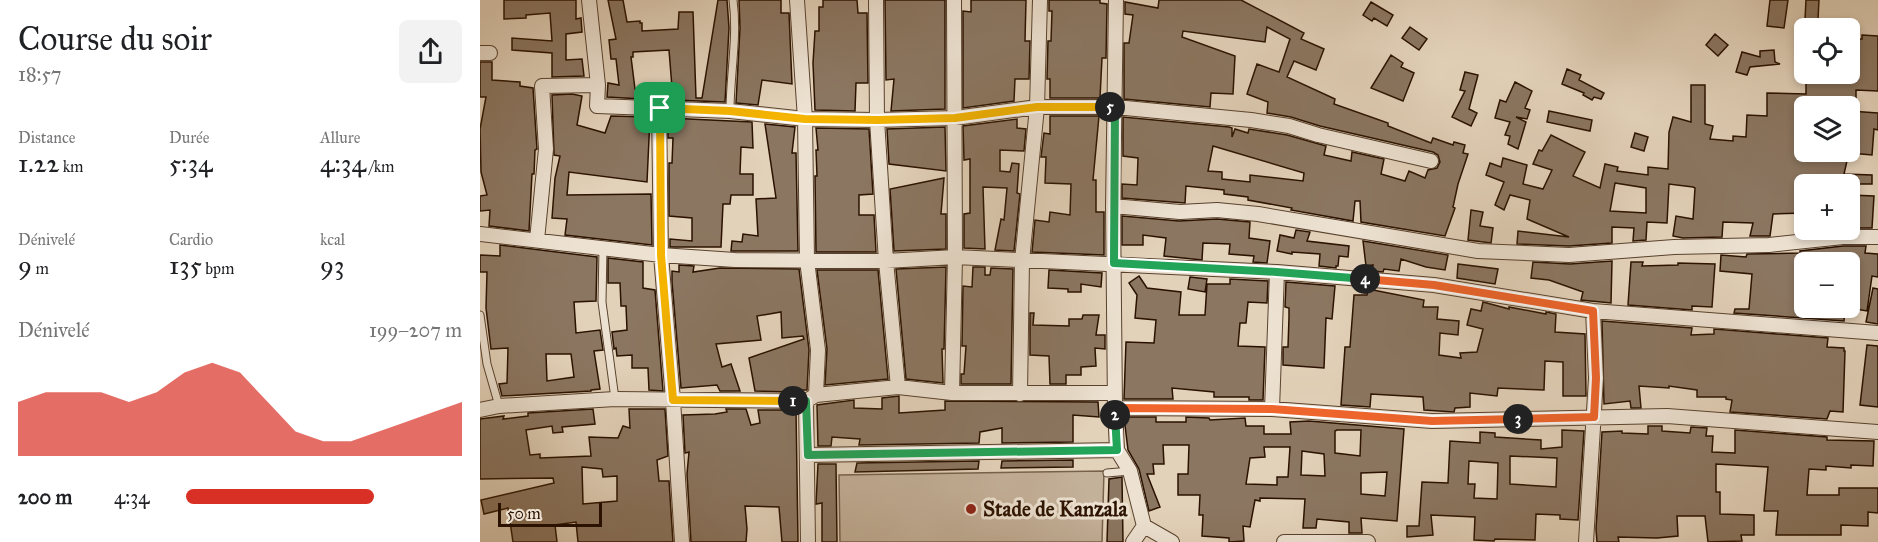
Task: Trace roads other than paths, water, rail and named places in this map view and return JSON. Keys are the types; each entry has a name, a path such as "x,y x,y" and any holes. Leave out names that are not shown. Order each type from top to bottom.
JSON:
{"street":[{"path":"589,0 598,85 597,106 730,111 805,119 878,120 955,118 1037,107 1115,107 1251,120 1289,126 1431,161"},
{"path":"797,0 805,119 807,260 818,350 811,398 808,455 808,542"},
{"path":"876,0 878,120 886,261 898,387"},
{"path":"952,393 955,257 954,0"},
{"path":"1020,394 1022,261 1037,107 1040,0"},
{"path":"1116,0 1113,206 1114,408 1117,450 1130,471 1144,526 1172,542"},
{"path":"537,240 546,149 542,86 598,85"},
{"path":"660,108 661,255 682,542"},
{"path":"1113,206 1180,213 1217,210 1258,214 1489,252 1569,255 1674,247 1769,245 1843,237 1878,237"},
{"path":"480,234 661,255 735,260 886,261 955,257 1277,272 1434,285 1593,311 1878,333"},
{"path":"1272,409 1277,272"},
{"path":"1586,542 1596,378 1593,311"},
{"path":"480,410 499,406 615,399 811,398 898,387 952,393 1114,393"},
{"path":"1114,408 1272,409 1432,421 1667,416 1878,432"},
{"path":"808,455 1117,450"},
{"path":"1132,542 1144,526"},
{"path":"1284,542 1368,542"}],"lane":[{"path":"730,111 735,16 733,0"},
{"path":"603,248 602,302 615,399"},
{"path":"480,315 487,364 499,406"},
{"path":"1107,473 1130,471"}],"place":[{"name":"Stade de Kanzala","path":"971,509"}]}
